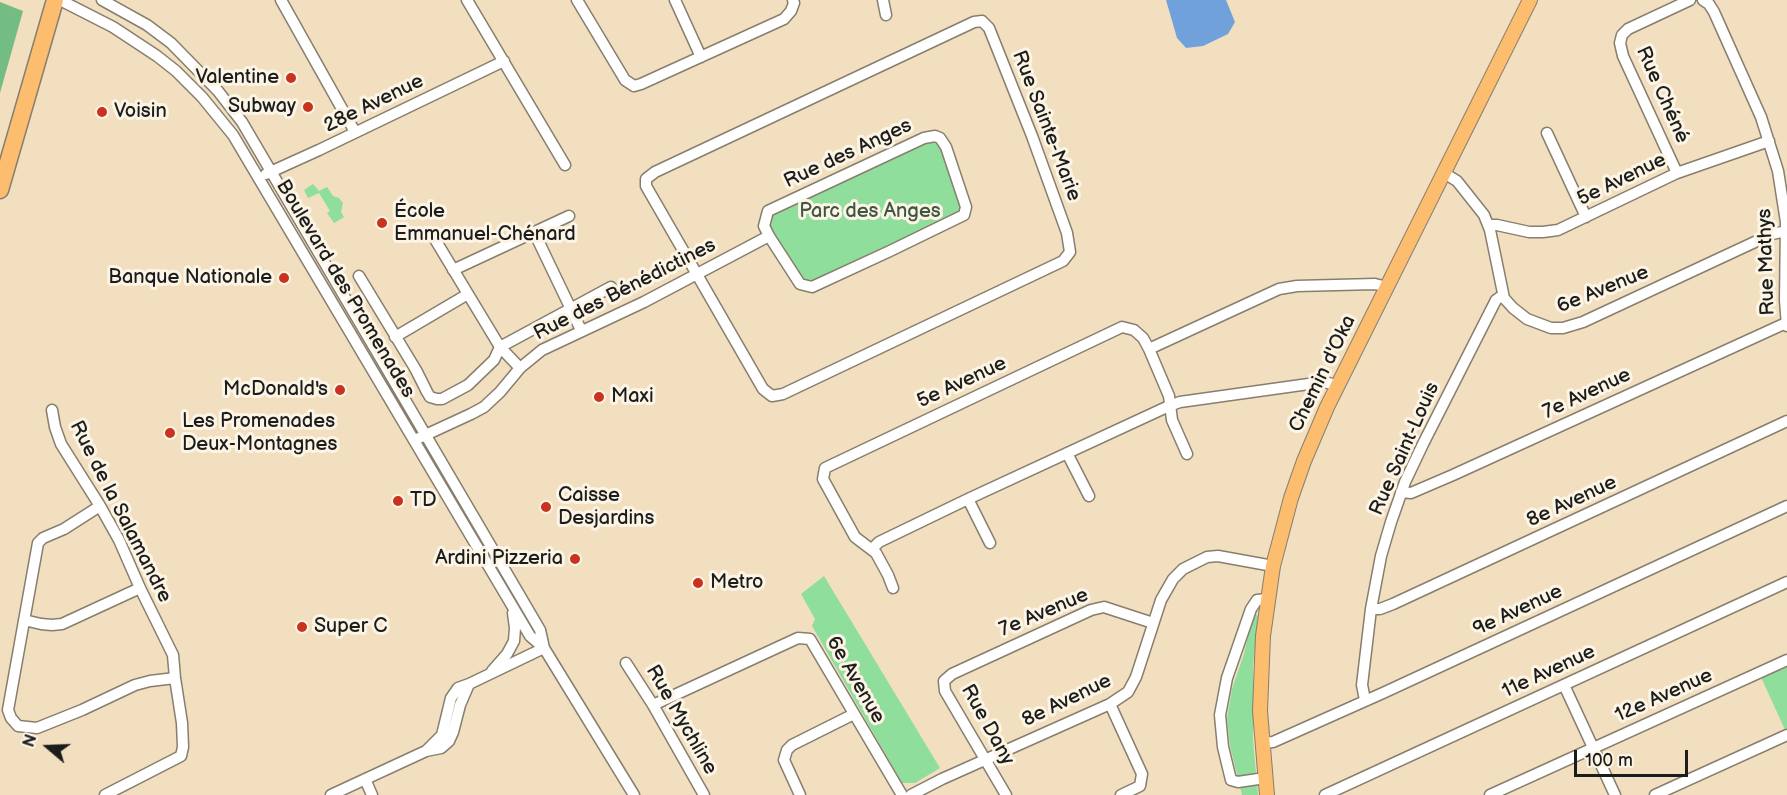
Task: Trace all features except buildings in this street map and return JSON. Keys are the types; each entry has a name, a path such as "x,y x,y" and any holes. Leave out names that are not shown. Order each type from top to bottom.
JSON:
{"highway":[{"path":"0,190 58,0"}],"main road":[{"name":"Chemin d'Oka","path":"1267,795 1262,744 1261,669 1267,599 1285,519 1301,469 1338,385 1530,0"}],"street":[{"name":"Boulevard des Promenades","path":"58,0 96,17 130,37 176,71 226,126 512,607 530,636 544,648 634,795"},
{"name":"Boulevard des Promenades","path":"102,0 132,16 165,39 206,77 236,114 540,630 544,648"},
{"path":"281,0 355,132"},
{"path":"467,0 565,165"},
{"path":"577,0 622,77 630,85 641,84 784,19 791,11 793,0"},
{"path":"675,0 701,57"},
{"path":"883,0 886,15"},
{"name":"Rue Chéné","path":"1677,173 1623,56 1620,43 1622,35 1628,29 1690,0"},
{"name":"Rue Mathys","path":"1703,0 1714,12 1766,127 1781,186 1787,231 1787,324"},
{"name":"Rue Sainte-Marie","path":"982,21 989,28 1067,234 1071,252 1063,261 783,394 772,396 763,389 697,275 646,186 646,179 655,172 974,22 982,21"},
{"name":"28e Avenue","path":"258,177 504,61"},
{"path":"1547,134 1586,218"},
{"name":"Rue des Anges","path":"935,136 940,138 946,147 966,207 963,215 812,287 800,284 769,237 764,226 768,211 924,138 935,136"},
{"name":"5e Avenue","path":"1488,225 1543,232 1563,228 1677,173 1769,141"},
{"path":"1444,173 1454,178 1480,208 1488,225 1503,294"},
{"path":"453,270 569,216"},
{"name":"6e Avenue","path":"1503,294 1513,308 1533,322 1551,328 1570,327 1772,234 1787,231"},
{"path":"534,232 581,330"},
{"name":"Rue des Bénédictines","path":"414,440 484,407 520,368 542,350 645,302 769,237"},
{"path":"436,241 500,347 520,368"},
{"path":"359,276 430,397 437,399 453,394 474,380 494,360 500,347 611,287"},
{"path":"1187,454 1172,420 1168,396 1149,349 1279,289 1297,286 1375,284 1387,287"},
{"path":"394,337 468,294"},
{"name":"Rue Saint-Louis","path":"1365,700 1362,685 1371,609 1381,556 1401,492 1496,300 1503,294"},
{"name":"7e Avenue","path":"1401,492 1411,493 1453,475 1787,324"},
{"name":"5e Avenue","path":"872,549 855,537 822,479 825,468 1122,327 1134,330 1143,338 1149,349"},
{"path":"893,588 872,549 879,542 1169,406 1180,402 1323,382 1338,385"},
{"name":"Rue de la Salamandre","path":"52,410 61,444 119,540 173,655 182,723 181,756 111,794"},
{"name":"8e Avenue","path":"1371,609 1380,609 1393,604 1787,422"},
{"path":"1067,453 1089,496"},
{"path":"968,499 990,543"},
{"path":"100,506 38,543 8,710 11,718 18,726 37,728 135,685 175,678"},
{"name":"9e Avenue","path":"1262,744 1273,742 1787,506"},
{"name":"8e Avenue","path":"911,795 984,759 1110,704 1128,692 1136,677 1161,600 1173,579 1183,568 1207,557 1226,556 1273,566"},
{"name":"11e Avenue","path":"1326,795 1787,582"},
{"path":"24,620 41,624 62,624 140,588"},
{"path":"1265,778 1238,782 1231,780 1223,747 1220,715 1222,697 1234,655 1251,609 1257,600 1267,599"},
{"path":"488,675 507,654 514,641 512,607"},
{"name":"7e Avenue","path":"952,674 1091,610 1104,607 1153,622"},
{"name":"6e Avenue","path":"653,705 798,638 810,639 902,795"},
{"path":"331,795 426,752 441,748 449,741 453,732 459,705 469,684 544,648"},
{"name":"12e Avenue","path":"1490,795 1787,660"},
{"name":"Rue Mychline","path":"626,663 653,705 704,795"},
{"name":"Rue Dany","path":"952,674 944,681 945,691 1006,795"},
{"path":"1564,685 1615,795"},
{"path":"1110,704 1142,774 1140,786 1121,795"},
{"path":"800,795 784,760 787,750 792,745 854,714"},
{"path":"1655,795 1787,735"},
{"path":"365,779 372,795"}],"green space":[{"path":"0,2 23,11 0,93"},
{"name":"Parc des Anges","path":"924,138 940,138 964,215 812,287 800,284 769,236 768,211"},
{"path":"313,184 319,191 327,187 333,196 339,198 343,203 341,212 344,217 334,223 319,193 308,198 304,190"},
{"path":"824,576 940,768 915,783 902,783 812,626 815,619 801,594"},
{"path":"1253,613 1258,616 1253,666 1253,740 1258,795 1242,795 1230,746 1227,718 1232,689 1244,654"},
{"path":"1787,663 1787,732 1786,732 1760,675"}],"water":[{"path":"1166,0 1226,0 1235,22 1228,34 1203,46 1186,48 1177,38"}],"place":[{"name":"Valentine","path":"291,78"},
{"name":"Subway","path":"308,107"},
{"name":"Voisin","path":"102,112"},
{"name":"École Emmanuel-Chénard","path":"382,223"},
{"name":"Banque Nationale","path":"284,278"},
{"name":"McDonald's","path":"340,390"},
{"name":"Maxi","path":"599,397"},
{"name":"Les Promenades Deux-Montagnes","path":"170,433"},
{"name":"TD","path":"398,501"},
{"name":"Caisse Desjardins","path":"546,507"},
{"name":"Ardini Pizzeria","path":"575,559"},
{"name":"Metro","path":"698,583"},
{"name":"Super C","path":"302,627"}]}
